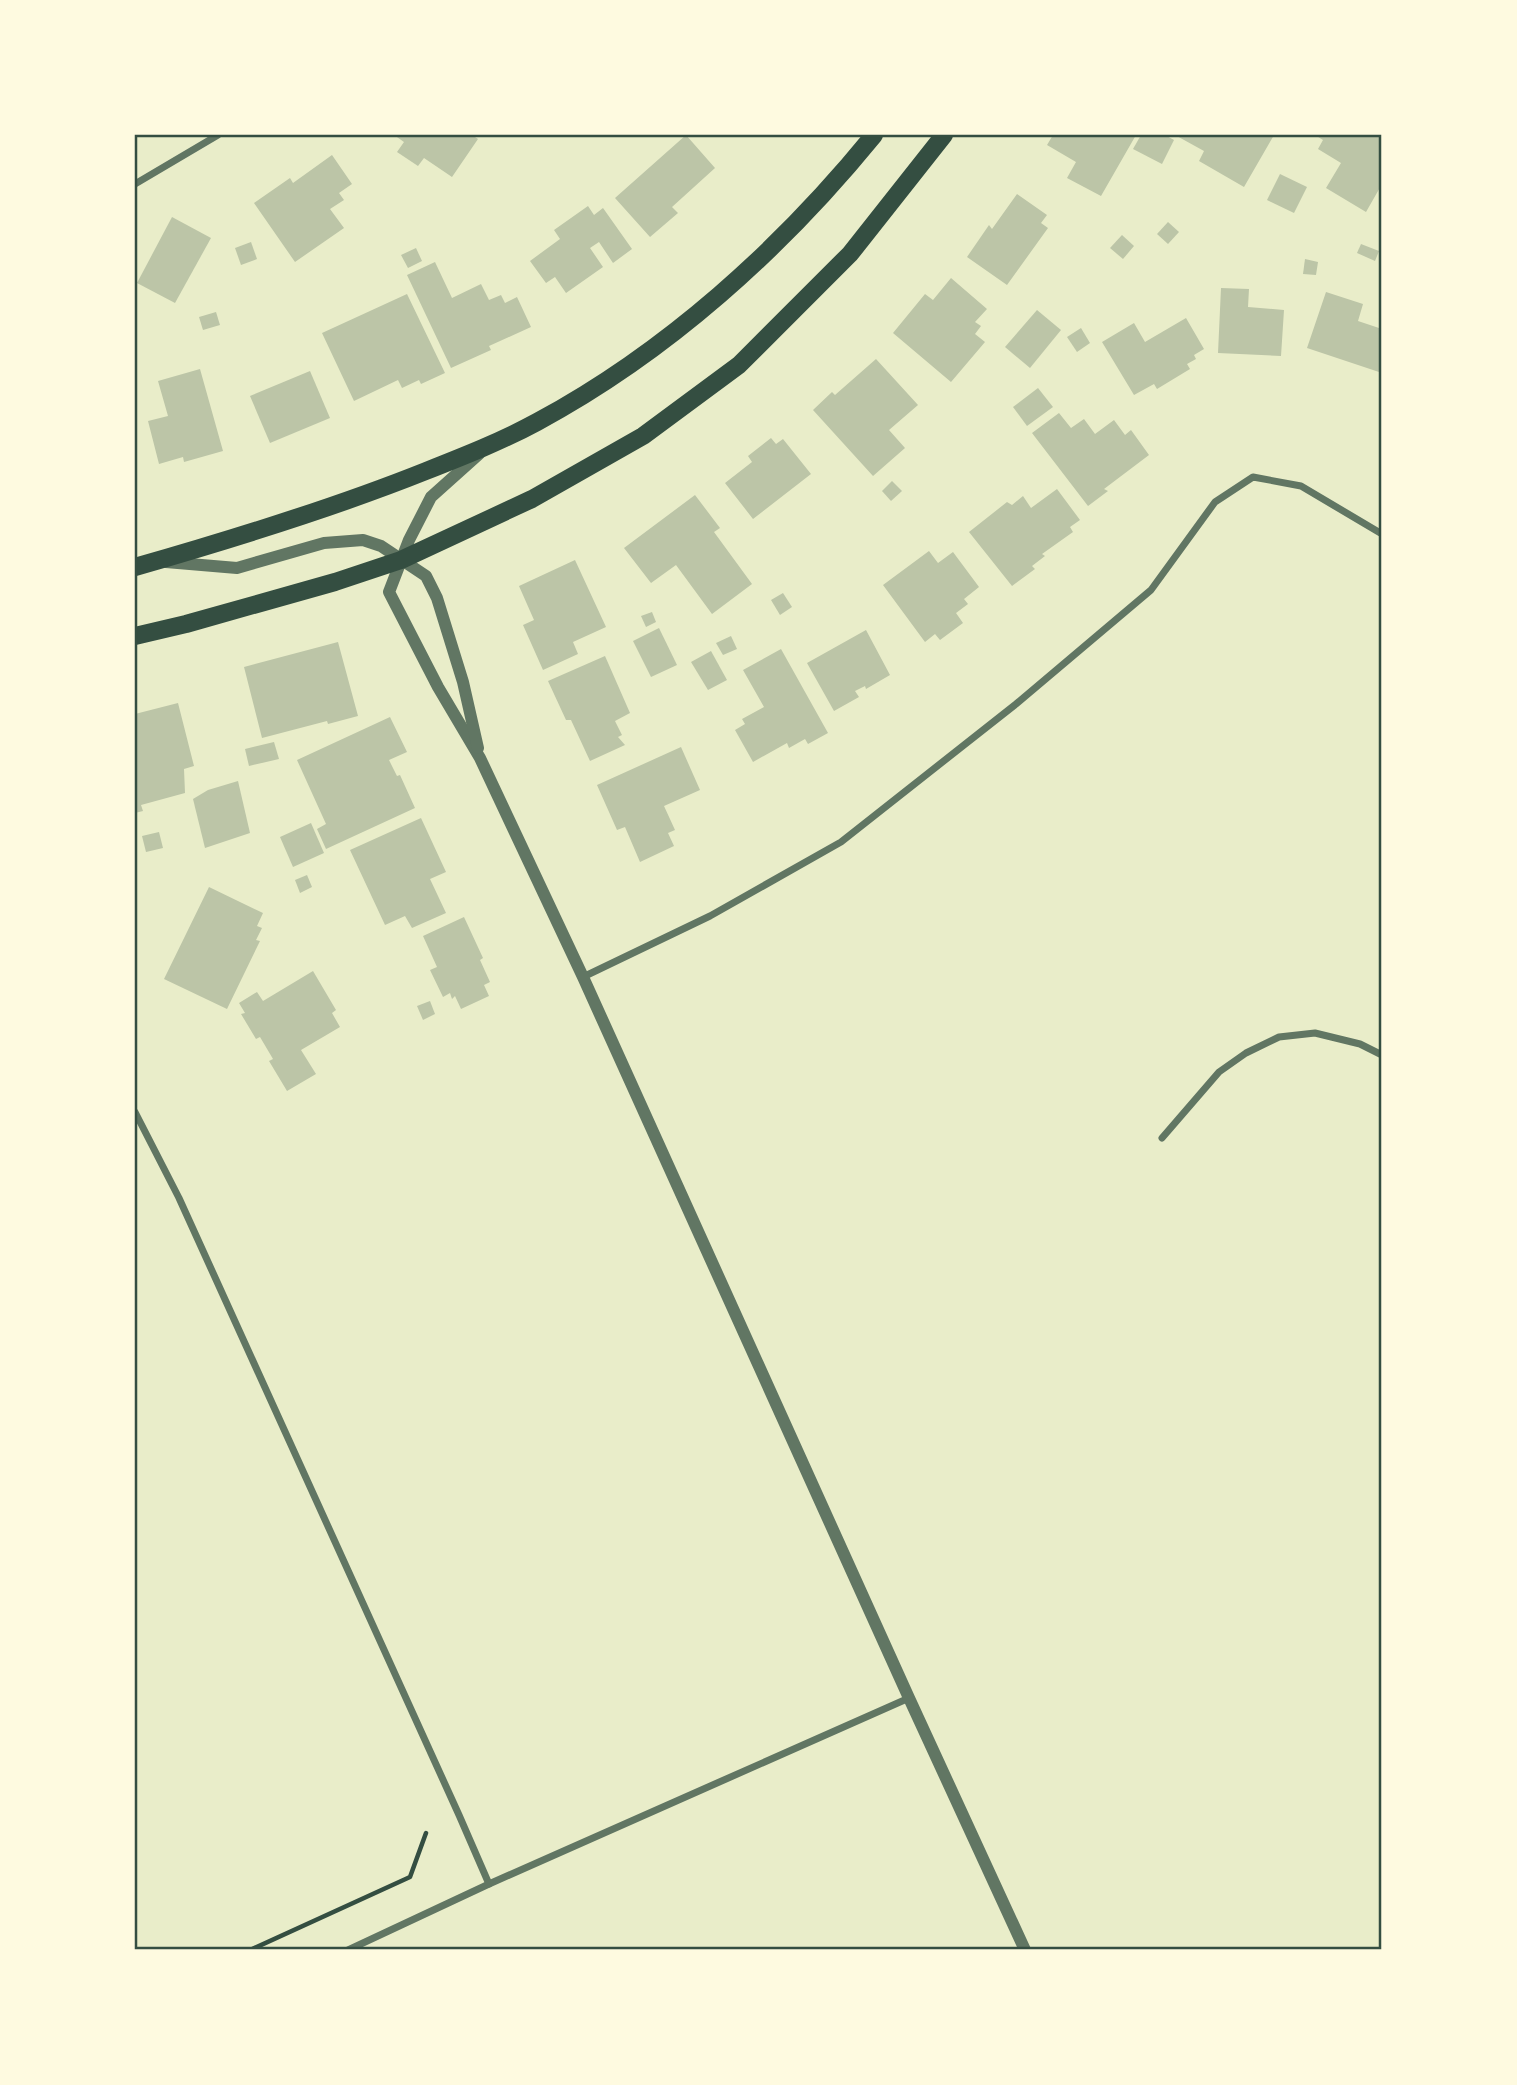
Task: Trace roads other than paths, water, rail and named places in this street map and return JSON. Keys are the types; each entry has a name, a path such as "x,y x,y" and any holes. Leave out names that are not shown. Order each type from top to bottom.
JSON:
{"main road":[{"path":"135,567 314,512 487,447 537,422 646,353 706,305 774,245 874,135"},
{"path":"135,636 335,582 401,560 532,499 643,436 738,365 850,254 944,135"}],"street":[{"path":"135,184 218,135"},
{"path":"487,447 431,497 389,592 438,687 480,758 583,977 1025,1950"},
{"path":"583,977 710,916 841,842 1016,704 1151,590 1215,502 1253,477 1301,486 1382,534"},
{"path":"156,561 237,568 324,543 363,540 380,546 426,576 437,598 464,682 480,758"},
{"path":"1162,1138 1219,1072 1246,1053 1279,1037 1315,1033 1360,1044 1382,1055"},
{"path":"135,1112 184,1211 489,1884"},
{"path":"348,1950 489,1884 909,1698"}]}
